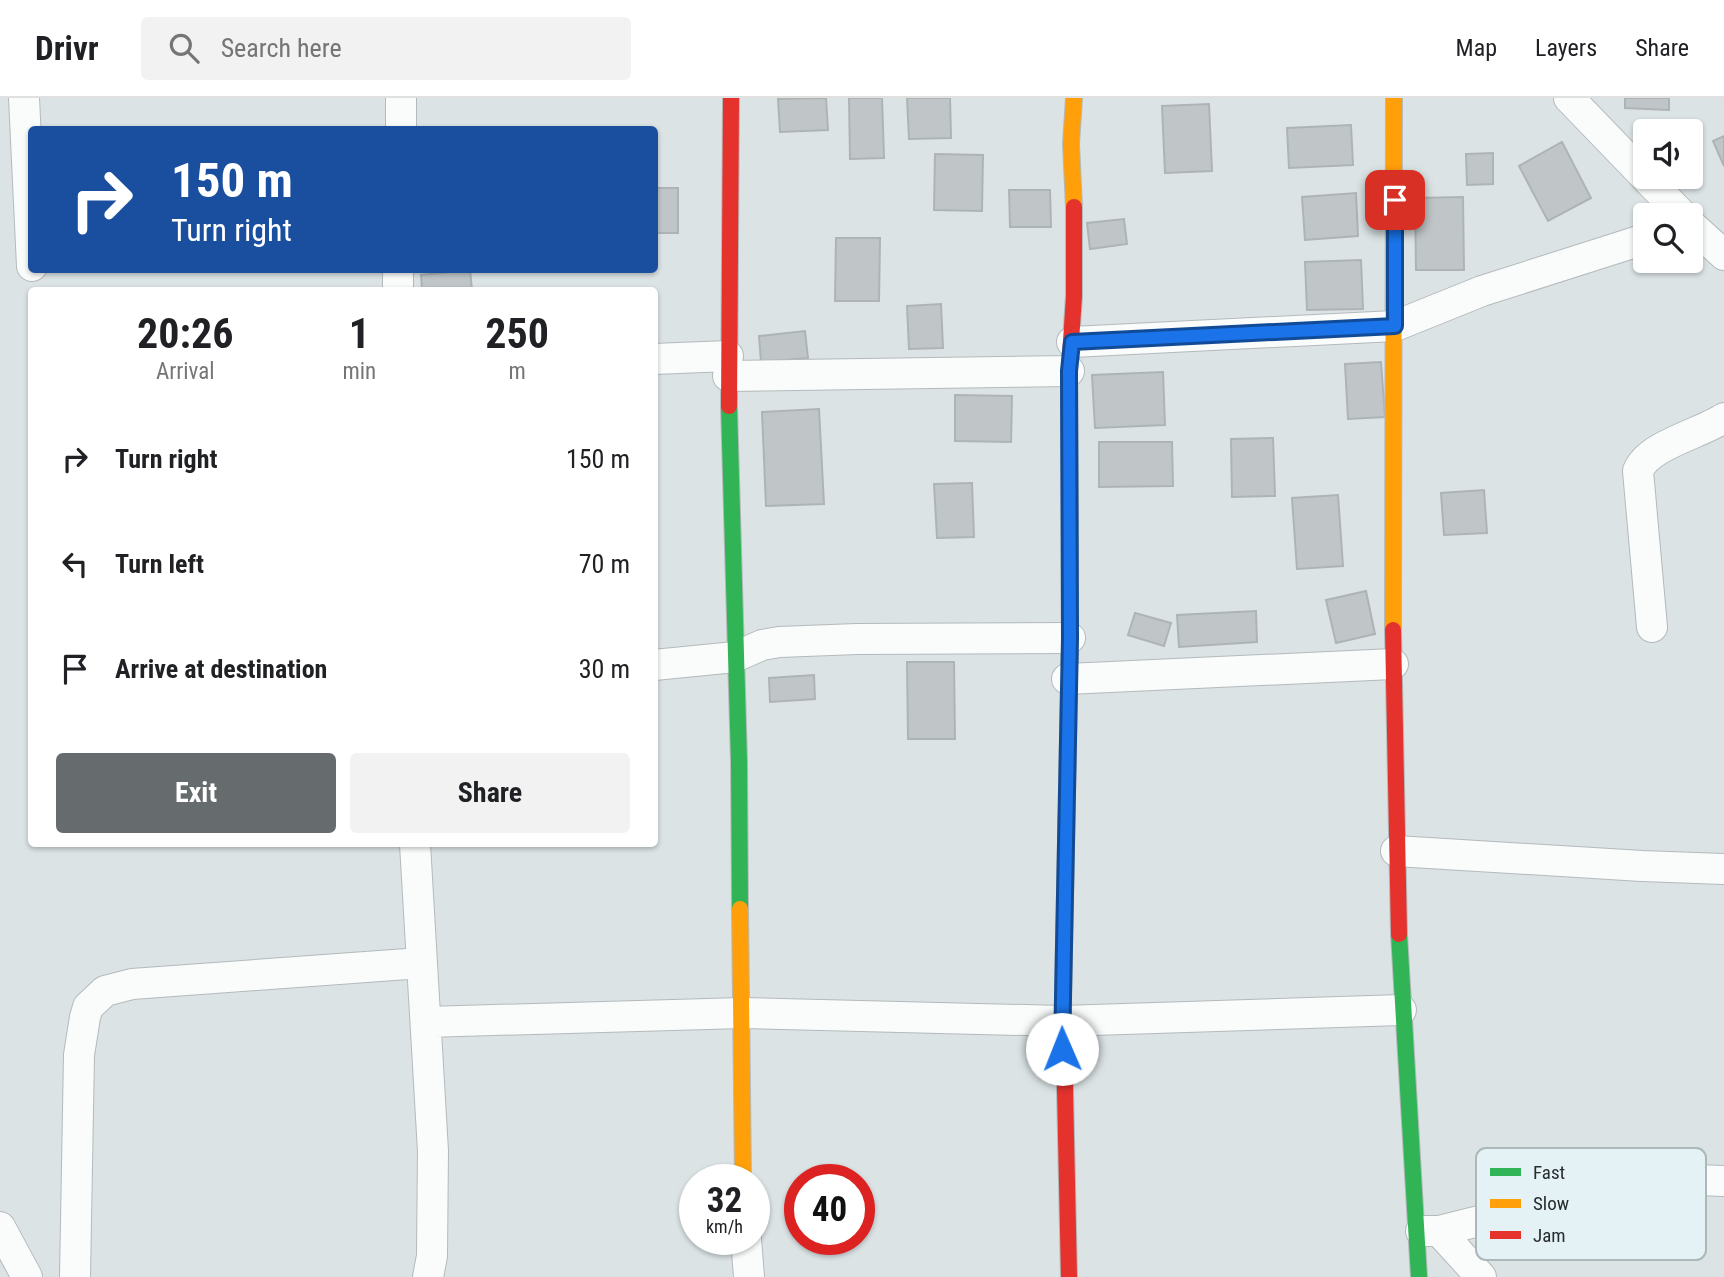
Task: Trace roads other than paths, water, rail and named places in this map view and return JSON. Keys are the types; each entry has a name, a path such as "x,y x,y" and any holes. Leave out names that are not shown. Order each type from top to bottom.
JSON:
{"street":[{"path":"24,98 28,183"},
{"path":"401,98 401,126"},
{"path":"731,98 728,366 743,1164"},
{"path":"1069,1277 1062,1021 1067,679 1070,638 1074,220 1071,118 1074,98"},
{"path":"1394,98 1393,664 1396,851 1401,1010 1427,1231 1419,1277"},
{"path":"1569,98 1670,203"},
{"path":"1703,236 1724,255"},
{"path":"658,359 728,366 1071,357 1395,326 1482,291 1633,244"},
{"path":"1652,627 1637,471 1641,462 1652,453 1724,418"},
{"path":"658,665 735,657 762,645 779,642 1070,638"},
{"path":"1067,679 1393,664"},
{"path":"415,847 433,1151 432,1256 428,1277"},
{"path":"1396,851 1724,869"},
{"path":"75,1277 79,1055 85,1017 94,1000 105,991 132,984 421,963"},
{"path":"426,1022 742,1013 1062,1021 1401,1010"},
{"path":"1706,1180 1724,1181"},
{"path":"1427,1231 1476,1220"},
{"path":"0,1227 27,1277"},
{"path":"1427,1231 1481,1277"},
{"path":"747,1255 749,1277"}]}
